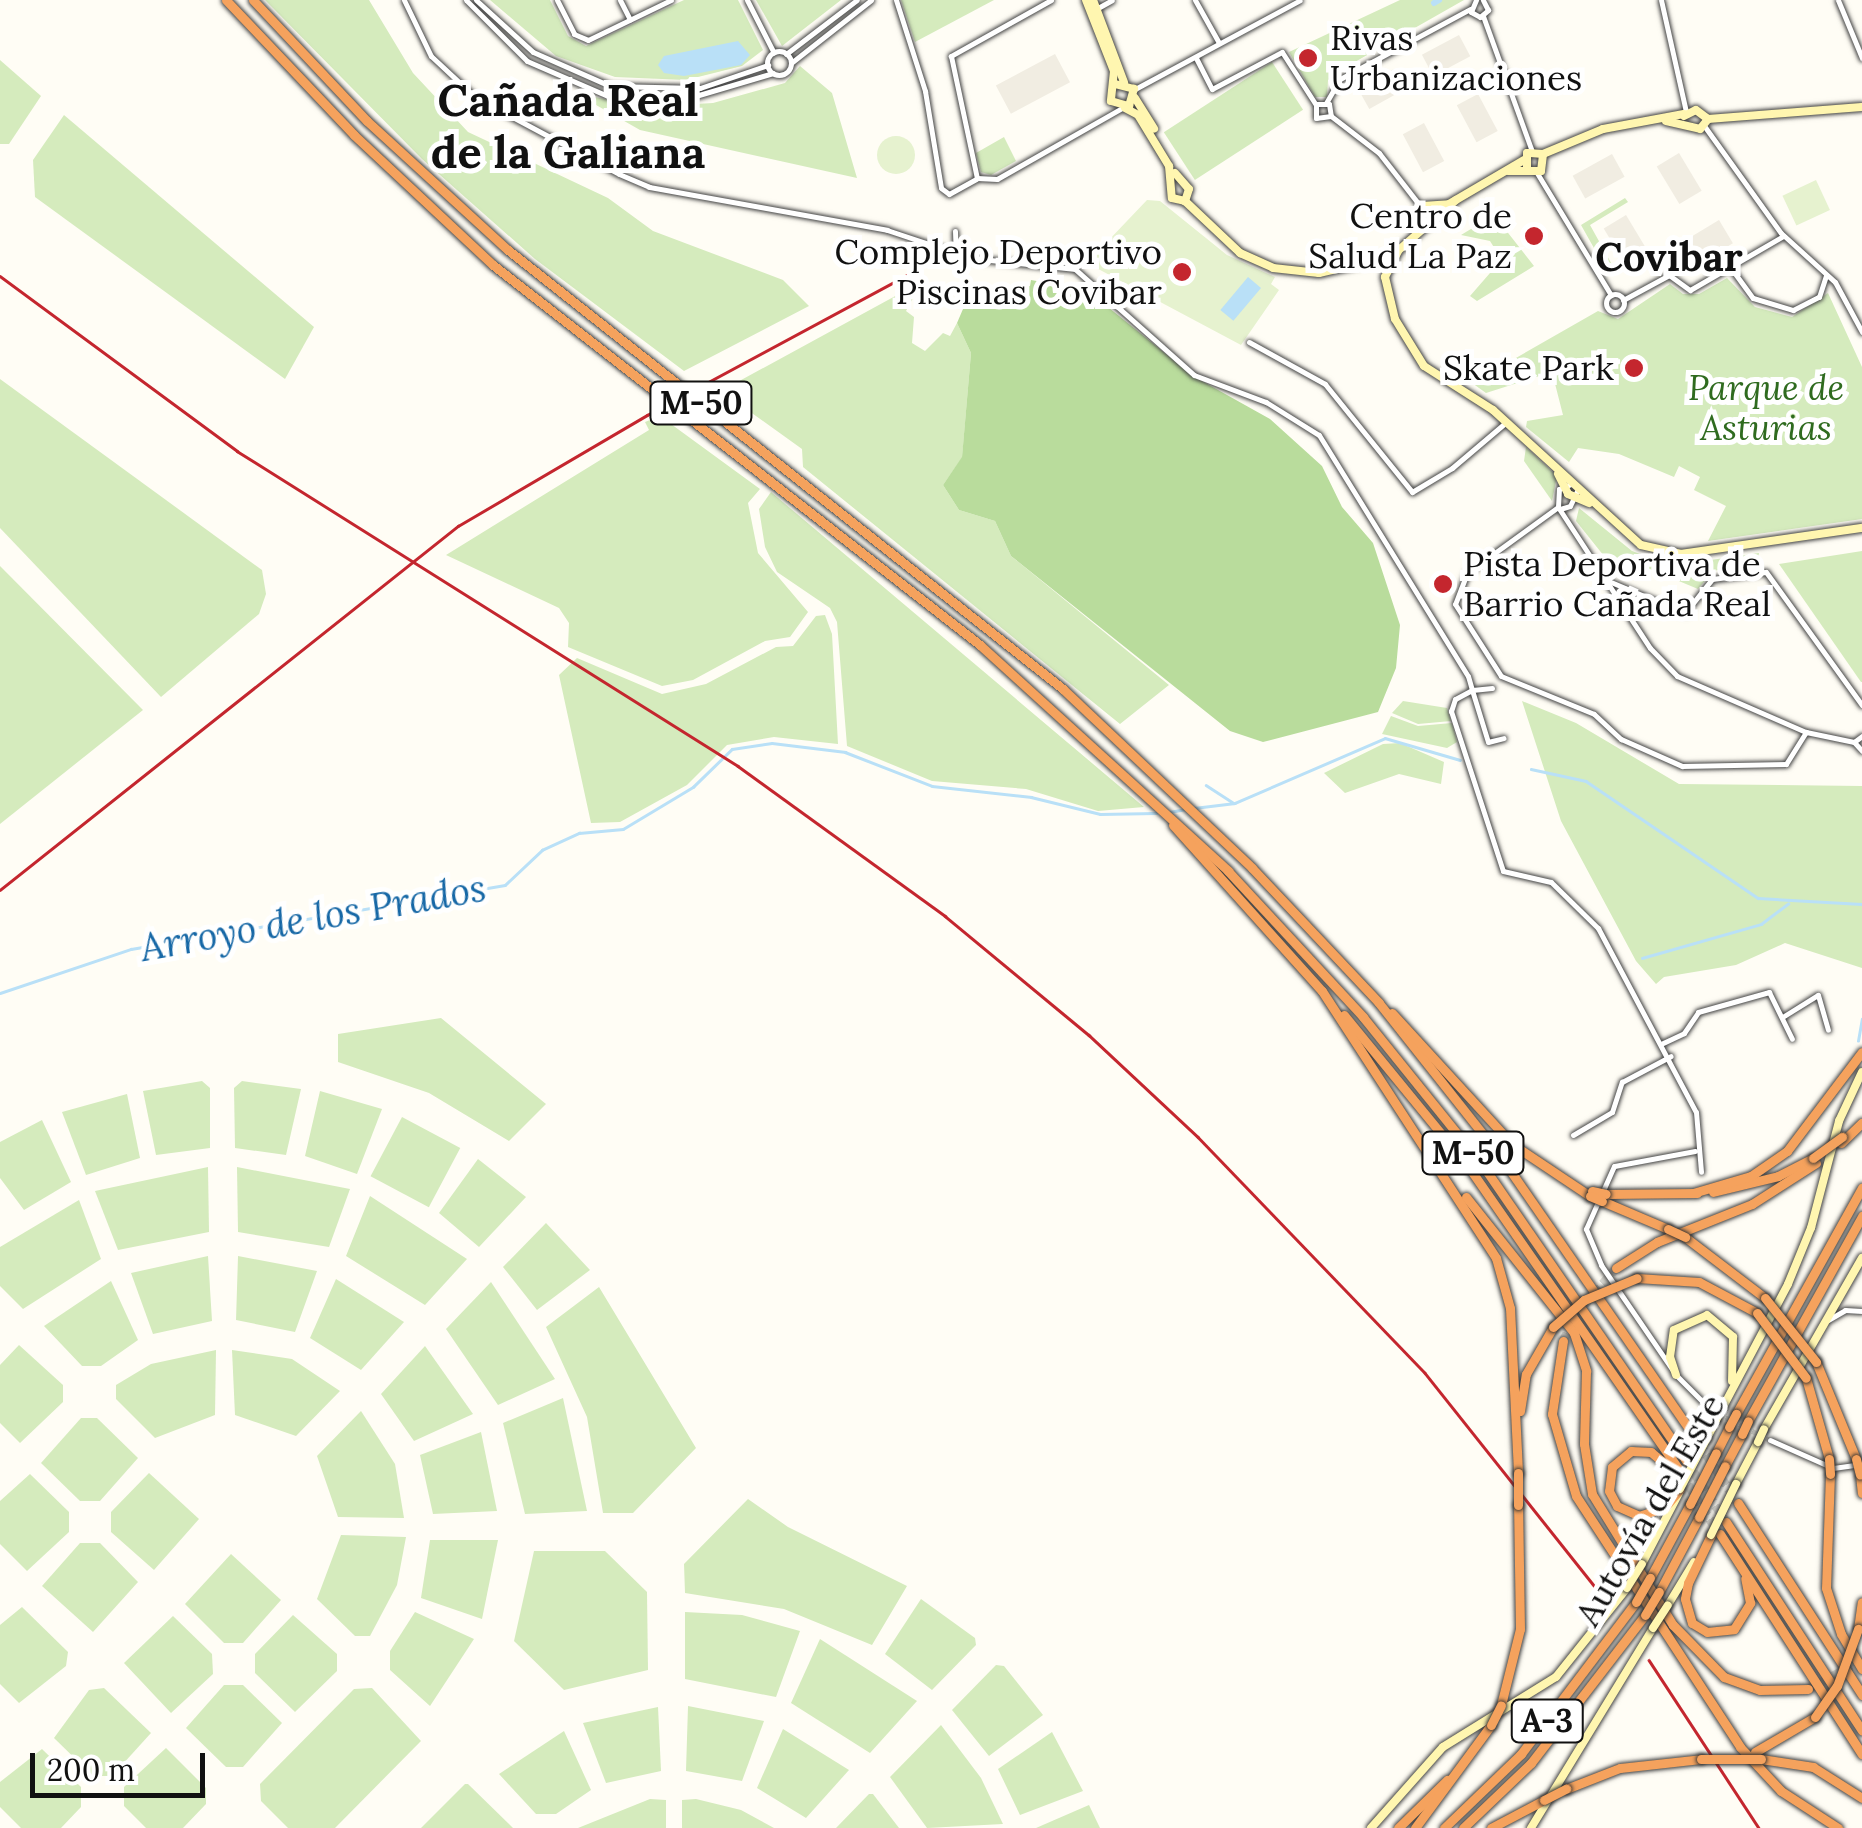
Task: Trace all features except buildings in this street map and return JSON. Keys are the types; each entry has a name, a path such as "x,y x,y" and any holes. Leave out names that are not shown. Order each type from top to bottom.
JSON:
{"highway":[{"name":"M-50","path":"226,0 354,134 494,265 980,645 1143,788 1363,1017 1481,1163 1686,1460"},
{"name":"M-50","path":"252,0 368,122 508,250 935,584 1168,785 1252,868 1379,1003 1592,1282 1701,1438"},
{"path":"1222,872 1470,1169 1680,1474 1658,1456 1631,1451 1612,1467 1609,1492 1618,1506 1638,1516 1664,1507 1680,1489"},
{"path":"1322,990 1436,1160 1506,1284 1518,1450 1520,1629 1501,1705 1464,1764 1415,1828"},
{"path":"1379,1003 1438,1058 1512,1144 1567,1183 1685,1237 1765,1298 1816,1362 1859,1466 1862,1493"},
{"path":"1693,1193 1751,1176 1786,1151 1862,1052"},
{"path":"1616,1268 1656,1242 1756,1202 1862,1122"},
{"path":"1436,1160 1574,1333 1586,1372 1584,1444 1592,1494 1674,1625 1706,1665 1741,1685 1784,1692 1808,1688"},
{"path":"1604,1198 1736,1190 1815,1160"},
{"name":"Autovía del Este","path":"1444,1828 1521,1754 1636,1602 1862,1188"},
{"name":"Autovía del Este","path":"1463,1828 1531,1763 1645,1615 1862,1216"},
{"path":"1518,1450 1526,1374 1553,1327 1584,1300 1637,1278 1699,1282 1758,1313 1806,1378 1829,1459 1826,1588 1840,1634 1862,1669"},
{"path":"1563,1341 1552,1414 1576,1496 1740,1748 1781,1791 1838,1828"},
{"path":"1738,1504 1862,1694"},
{"path":"1726,1522 1862,1730"},
{"path":"1727,1545 1750,1603 1734,1629 1707,1632 1692,1623 1684,1599 1715,1534 1727,1545 1862,1754"},
{"path":"1758,1755 1815,1716 1837,1686 1858,1629 1862,1602"},
{"path":"1491,1828 1544,1800 1620,1768 1700,1759 1758,1755 1814,1766 1862,1798"},
{"path":"1398,1828 1464,1764"}],"street":[{"path":"404,0 430,56 475,98 649,187 888,230 956,254 1059,264 1092,278 1194,375 1266,402 1319,434 1472,690 1488,742 1504,738"},
{"path":"466,0 527,61 608,96 701,97 786,72 790,63 871,0"},
{"path":"476,0 532,52 610,86 700,88 768,65 774,52"},
{"path":"557,0 579,38 594,39 671,0"},
{"path":"620,0 630,20"},
{"path":"747,0 774,52"},
{"path":"774,52 786,54 857,0"},
{"path":"896,0 925,91 942,188 949,194 977,178 997,179 1106,119 1124,108 1134,94 1296,1"},
{"path":"977,178 951,56 1051,0"},
{"path":"1112,0 1092,3 1120,83 1134,94 1178,185 1174,201 1186,201 1227,243 1257,262 1308,273 1358,267 1398,252"},
{"path":"1195,0 1219,43"},
{"path":"1661,0 1687,115"},
{"path":"1838,0 1862,58"},
{"path":"1316,104 1326,102 1340,78 1484,1"},
{"path":"1484,1 1483,16 1524,130 1527,170"},
{"path":"1470,9 1483,16"},
{"path":"1195,57 1212,89 1282,52 1316,104 1316,118 1331,116"},
{"path":"786,54 790,63"},
{"path":"768,65 773,73"},
{"path":"1106,119 1120,83"},
{"path":"1111,101 1150,130 1178,185 1190,194 1186,201"},
{"path":"1326,102 1331,116 1379,153 1426,214"},
{"path":"1504,172 1543,164 1557,147 1604,129 1687,115 1707,123 1862,107"},
{"path":"1687,115 1707,123 1783,236 1827,273 1862,332"},
{"path":"1528,155 1543,164 1548,184 1611,295 1623,300"},
{"path":"1380,275 1393,267 1398,252 1426,214 1528,155"},
{"path":"955,231 956,254"},
{"path":"1611,295 1606,304 1612,311 1623,300 1669,275 1690,290 1783,236"},
{"path":"1381,260 1393,267"},
{"path":"1381,260 1380,275 1396,319 1424,366 1505,422 1555,468 1574,494 1571,526"},
{"path":"1358,267 1380,275"},
{"path":"1731,268 1753,298 1793,310 1818,297 1827,273"},
{"path":"1249,342 1326,384 1412,492 1505,422"},
{"path":"1555,468 1562,486 1559,508 1650,648 1677,676 1806,732 1854,742 1862,750"},
{"path":"1562,486 1593,504 1632,540 1664,552 1862,528"},
{"path":"1562,486 1574,494"},
{"path":"1574,494 1468,573 1454,604 1501,676 1594,714 1621,739 1682,766 1786,764 1806,732"},
{"path":"1606,580 1685,612 1694,609 1708,580 1766,572 1862,705"},
{"path":"1492,688 1472,690 1454,699 1450,711 1503,872 1551,882 1598,928 1671,1056 1696,1112 1695,1151 1701,1172"},
{"path":"1854,742 1862,736"},
{"path":"1663,1043 1684,1032 1698,1012 1769,992 1792,1039"},
{"path":"1784,1016 1818,994 1828,1030"},
{"path":"1573,1135 1612,1112 1622,1082 1671,1056"},
{"path":"1371,1828 1444,1747 1556,1677 1627,1588 1680,1489 1701,1438 1716,1420 1788,1284 1811,1228 1839,1121 1862,1072"},
{"path":"1695,1151 1614,1166 1586,1229 1601,1266 1676,1375 1712,1410"},
{"path":"1531,1828 1715,1534 1736,1484 1813,1337 1862,1258"},
{"path":"1813,1337 1838,1313 1862,1311"},
{"path":"1676,1375 1670,1357 1674,1330 1694,1316 1721,1322 1738,1357 1723,1407"},
{"path":"1770,1440 1833,1468 1859,1466"}],"green space":[{"path":"265,0 369,0 413,73 468,132 608,198 653,231 783,280 809,306 684,371 535,259 422,159"},
{"path":"490,0 550,0 568,36 586,46 684,0 738,0 763,50 742,66 686,80 615,77 556,56"},
{"path":"756,0 841,0 782,46"},
{"path":"901,0 994,0 915,42"},
{"path":"1400,0 1464,0 1339,71 1328,80 1327,97 1315,97 1289,52"},
{"path":"0,60 41,96 9,144 0,144"},
{"path":"1272,62 1303,110 1195,180 1164,132"},
{"path":"800,66 832,93 857,178 640,130 575,93 644,107 713,103 785,83"},
{"path":"64,115 314,327 285,379 35,197 33,160"},
{"path":"896,136 910,141 915,155 910,169 896,174 882,169 877,155 882,141"},
{"path":"1004,137 1016,161 991,175 981,172 976,153"},
{"path":"1816,180 1830,210 1796,226 1782,196"},
{"path":"1625,198 1628,202 1590,225 1615,270 1608,273 1581,225"},
{"name":"Complejo Deportivo Piscinas Covibar","path":"1147,200 1160,201 1227,255 1275,277 1271,284 1279,290 1241,345 1087,263"},
{"path":"1494,215 1534,266 1477,301 1470,296 1490,273 1495,249 1490,241 1461,235"},
{"name":"Parque de Asturias","path":"1727,278 1755,307 1792,317 1828,293 1862,367 1862,519 1708,541 1726,506 1694,490 1700,477 1679,466 1674,477 1619,454 1578,448 1569,462 1526,427 1527,421 1563,415 1552,372 1486,393 1472,383 1598,311 1618,319 1670,284 1683,294 1699,294"},
{"path":"1031,280 1087,290 1193,376 1270,419 1322,466 1342,507 1373,543 1400,625 1396,668 1378,712 1263,742 1230,731 1011,556 995,521 959,510 943,485 962,457 971,353 957,323 969,295 1001,297 1002,285 1030,286"},
{"path":"899,294 913,298 906,311 914,317 912,343 925,351 943,333 950,336 957,323 971,353 962,458 943,485 959,510 995,521 1011,556 1169,685 1120,724 803,467 802,449 721,391"},
{"path":"0,379 262,570 266,594 259,614 161,697 0,528"},
{"path":"660,416 760,489 748,503 758,553 808,612 790,637 765,641 693,680 662,686 568,647 569,623 559,608 446,555 649,430 645,422"},
{"path":"1526,447 1557,476 1552,501 1524,461"},
{"path":"771,492 1144,807 1098,811 1026,789 932,781 847,746 837,622 830,608 777,572 765,547 759,509"},
{"path":"1579,508 1632,551 1656,560 1683,564 1759,553 1757,563 1713,571 1698,589 1626,559 1620,576 1576,521"},
{"path":"1862,551 1862,682 1861,682 1779,564"},
{"path":"0,566 143,710 0,824"},
{"path":"825,615 832,634 838,744 774,737 727,745 687,785 620,822 591,823 559,675 577,658 662,694 706,684 776,647 793,646 816,616"},
{"path":"1403,701 1447,708 1451,721 1418,724 1392,713"},
{"path":"1522,701 1576,723 1679,784 1862,786 1862,968 1785,943 1736,965 1664,977 1656,984 1636,961 1561,821"},
{"path":"1391,716 1418,726 1452,723 1457,742 1447,748 1382,734"},
{"path":"1400,743 1444,762 1441,784 1399,774 1345,793 1324,773 1383,744"},
{"path":"441,1018 546,1104 509,1141 429,1093 338,1062 338,1034"},
{"path":"202,1081 210,1088 210,1148 156,1155 143,1091"},
{"path":"242,1081 301,1089 286,1155 235,1148 234,1088"},
{"path":"320,1091 382,1109 357,1174 305,1156"},
{"path":"127,1094 140,1158 86,1175 62,1112"},
{"path":"402,1117 460,1148 429,1207 371,1176"},
{"path":"42,1120 71,1182 24,1210 0,1178 0,1142"},
{"path":"478,1159 526,1197 479,1247 439,1213"},
{"path":"208,1167 209,1232 118,1250 95,1191"},
{"path":"237,1167 350,1189 329,1247 238,1232"},
{"path":"370,1196 467,1259 425,1305 346,1256"},
{"path":"79,1200 101,1259 23,1309 0,1286 0,1247"},
{"path":"546,1223 590,1270 537,1310 503,1267"},
{"path":"208,1256 212,1321 153,1334 131,1273"},
{"path":"238,1256 317,1271 295,1332 236,1320"},
{"path":"336,1279 404,1322 361,1370 310,1338"},
{"path":"111,1281 138,1340 101,1366 82,1366 44,1326"},
{"path":"491,1282 555,1379 498,1405 446,1329"},
{"path":"599,1287 696,1448 633,1513 603,1513 587,1417 546,1327"},
{"path":"19,1345 63,1385 63,1402 20,1443 0,1423 0,1365"},
{"path":"425,1346 473,1414 414,1441 381,1394"},
{"path":"216,1350 215,1415 155,1438 116,1399 116,1385 151,1364"},
{"path":"232,1350 292,1359 340,1391 296,1436 235,1415"},
{"path":"563,1398 587,1511 525,1514 503,1423"},
{"path":"361,1411 395,1464 404,1518 338,1517 317,1456"},
{"path":"81,1418 97,1418 138,1458 100,1501 80,1501 41,1463"},
{"path":"481,1432 497,1511 433,1514 420,1455"},
{"path":"149,1473 199,1519 154,1570 111,1532 111,1512"},
{"path":"30,1474 69,1512 69,1532 27,1571 0,1544 0,1501"},
{"path":"748,1499 788,1527 907,1586 872,1645 784,1609 685,1593 684,1564"},
{"path":"341,1535 406,1537 397,1585 370,1636 355,1636 317,1599"},
{"path":"430,1540 498,1540 482,1619 421,1598"},
{"path":"80,1543 100,1543 138,1582 93,1632 42,1586"},
{"path":"534,1551 605,1551 647,1592 648,1670 564,1690 514,1641"},
{"path":"231,1554 281,1600 243,1643 224,1643 185,1604"},
{"path":"921,1599 975,1638 976,1645 932,1690 885,1654"},
{"path":"22,1607 68,1652 66,1666 19,1703 0,1684 0,1625"},
{"path":"415,1612 474,1639 430,1706 390,1670 390,1651"},
{"path":"685,1612 742,1615 800,1631 776,1697 685,1679"},
{"path":"293,1615 337,1654 337,1671 295,1712 255,1673 255,1654"},
{"path":"173,1616 212,1654 213,1674 171,1713 124,1663"},
{"path":"820,1639 917,1701 870,1753 791,1703"},
{"path":"996,1665 1004,1666 1043,1715 989,1756 952,1710"},
{"path":"224,1685 243,1685 282,1723 243,1767 226,1767 186,1728"},
{"path":"104,1688 151,1733 112,1776 93,1776 54,1738 89,1690"},
{"path":"372,1688 421,1741 335,1828 288,1828 261,1801 260,1784 354,1689"},
{"path":"688,1706 764,1721 742,1781 686,1771"},
{"path":"658,1707 661,1771 606,1783 583,1723"},
{"path":"941,1725 981,1778 1003,1824 927,1828 890,1777"},
{"path":"783,1729 849,1770 806,1818 757,1788"},
{"path":"564,1731 591,1790 556,1814 536,1814 499,1774"},
{"path":"1052,1732 1083,1791 1020,1815 998,1769"},
{"path":"166,1748 206,1788 206,1804 183,1828 146,1828 124,1806 124,1787"},
{"path":"42,1749 81,1787 81,1807 61,1828 21,1828 0,1807 0,1782"},
{"path":"465,1784 513,1828 421,1828"},
{"path":"869,1794 899,1828 836,1828"},
{"path":"650,1799 666,1800 666,1828 578,1828"},
{"path":"696,1799 741,1810 774,1828 682,1828 682,1800"},
{"path":"1089,1805 1100,1828 1036,1828 1059,1818"}],"shaded area":[{"path":"1459,35 1470,56 1433,76 1422,55"},
{"path":"1055,54 1070,82 1011,114 996,85"},
{"path":"1394,69 1405,89 1369,109 1358,89"},
{"path":"1478,94 1498,131 1477,142 1457,105"},
{"path":"1424,123 1444,161 1423,172 1403,134"},
{"path":"1679,153 1702,191 1679,204 1657,166"},
{"path":"1612,154 1625,177 1585,199 1573,176"},
{"path":"1626,215 1649,254 1627,267 1604,228"},
{"path":"1719,220 1733,243 1694,266 1680,243"}],"water":[{"path":"738,41 750,55 741,65 684,76 664,73 658,65 664,56"},
{"path":"1248,277 1261,288 1233,321 1220,310"}],"waterway":[{"path":"1434,3 1439,0"},
{"name":"Arroyo de los Prados","path":"1194,808 1235,803 1385,738 1460,760"},
{"name":"Arroyo de los Prados","path":"0,993 131,949 505,885 542,850 579,833 623,829 693,787 732,749 772,743 845,752 932,786 1031,797 1100,814 1156,813"},
{"name":"Arroyo de los Prados","path":"1531,769 1586,781 1758,898 1862,904"},
{"path":"1206,785 1234,803"},
{"name":"Arroyo de los Prados","path":"1169,812 1186,809"},
{"path":"1642,958 1761,924 1788,904"},
{"path":"1858,1041 1862,1019"}],"tunnel":[{"path":"1563,1341 1576,1314 1616,1268"},
{"path":"1719,1414 1770,1440"},
{"path":"1699,1443 1738,1503"},
{"path":"1686,1460 1725,1520"},
{"path":"1681,1473 1718,1532"},
{"path":"1808,1689 1862,1660"}],"railway":[{"path":"0,890 458,526 647,415 938,258"},
{"path":"0,276 237,451 738,766 945,916 1089,1035 1198,1137 1425,1373 1601,1594"},
{"path":"1649,1660 1759,1828"}],"place":[{"name":"Rivas Urbanizaciones","path":"1308,58"},
{"name":"Centro de Salud La Paz","path":"1534,236"},
{"name":"Complejo Deportivo Piscinas Covibar","path":"1182,272"},
{"name":"Skate Park","path":"1634,368"},
{"name":"Pista Deportiva de Barrio Cañada Real","path":"1443,584"}],"district":[{"name":"Cañada Real de la Galiana","path":"568,126"},
{"name":"Covibar","path":"1669,257"}]}
